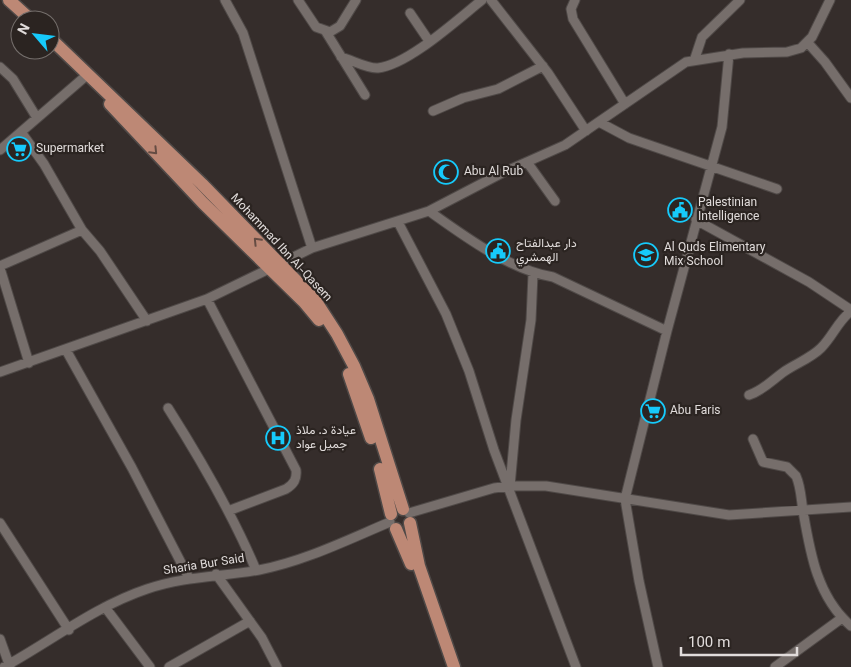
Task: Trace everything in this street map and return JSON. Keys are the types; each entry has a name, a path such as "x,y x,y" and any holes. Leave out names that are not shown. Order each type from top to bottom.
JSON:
{"main road":[{"path":"9,0 20,10"},
{"name":"Mohammad Ibn Al-Qasem","path":"60,48 87,75 129,126 320,307 354,366 368,399 408,515 419,566 454,667"},
{"name":"Mohammad Ibn Al-Qasem","path":"275,266 314,314 344,364 373,445 393,522 409,558 445,667"},
{"path":"396,510 408,515 406,528 393,522 396,510"}],"street":[{"path":"225,0 245,39 312,248"},
{"path":"298,0 316,27 326,32 365,95"},
{"path":"326,32 338,29 356,0"},
{"path":"341,57 377,68 393,64 429,41 482,0"},
{"path":"490,0 543,66 586,130"},
{"path":"575,0 571,9 573,19 625,104"},
{"path":"695,58 702,37 740,0"},
{"path":"0,372 207,299 312,248 429,211 565,145 681,65 695,58 729,54 791,52 808,43 830,0"},
{"path":"410,13 429,41"},
{"path":"808,43 825,62 851,98"},
{"path":"658,667 639,582 625,499 667,330 722,127 729,54"},
{"path":"433,111 463,98 498,89 543,66"},
{"path":"0,67 13,79 38,118"},
{"path":"0,150 87,75"},
{"path":"599,122 629,138 777,189"},
{"path":"22,132 44,164 82,230 100,251 147,321"},
{"path":"527,162 555,201"},
{"path":"429,211 462,234 533,274 553,277 667,330"},
{"path":"696,220 809,282 851,310 837,324 825,343 814,354 787,370 763,389 749,395"},
{"path":"398,222 446,314 469,371 494,450 510,486 576,667"},
{"path":"29,363 0,267 82,230"},
{"path":"510,486 516,420 530,320 533,274"},
{"path":"207,299 296,470 295,480 290,487 228,511"},
{"path":"66,350 132,468 189,578"},
{"path":"168,408 228,511 256,570"},
{"path":"753,439 763,462 787,467 796,476 814,570 842,618 851,626"},
{"path":"408,515 494,488 510,486 546,486 729,515 851,506"},
{"name":"Sharia Bur Said","path":"8,666 105,607 147,589 189,578 256,570 288,563 393,522"},
{"path":"0,523 69,630"},
{"path":"216,574 268,647 277,667"},
{"path":"105,607 150,667"},
{"path":"775,667 842,618"},
{"path":"169,667 250,621"},
{"path":"0,639 8,666"}],"place":[{"name":"Supermarket","path":"19,149"},
{"name":"Abu Al Rub","path":"446,172"},
{"name":"Palestinian Intelligence","path":"680,210"},
{"name":"دار عبدالفتاح الهمشري","path":"498,251"},
{"name":"Al Quds Elimentary Mix School","path":"646,255"},
{"name":"Abu Faris","path":"653,411"},
{"name":"عيادة د. ملاذ جميل عواد","path":"278,438"}]}
